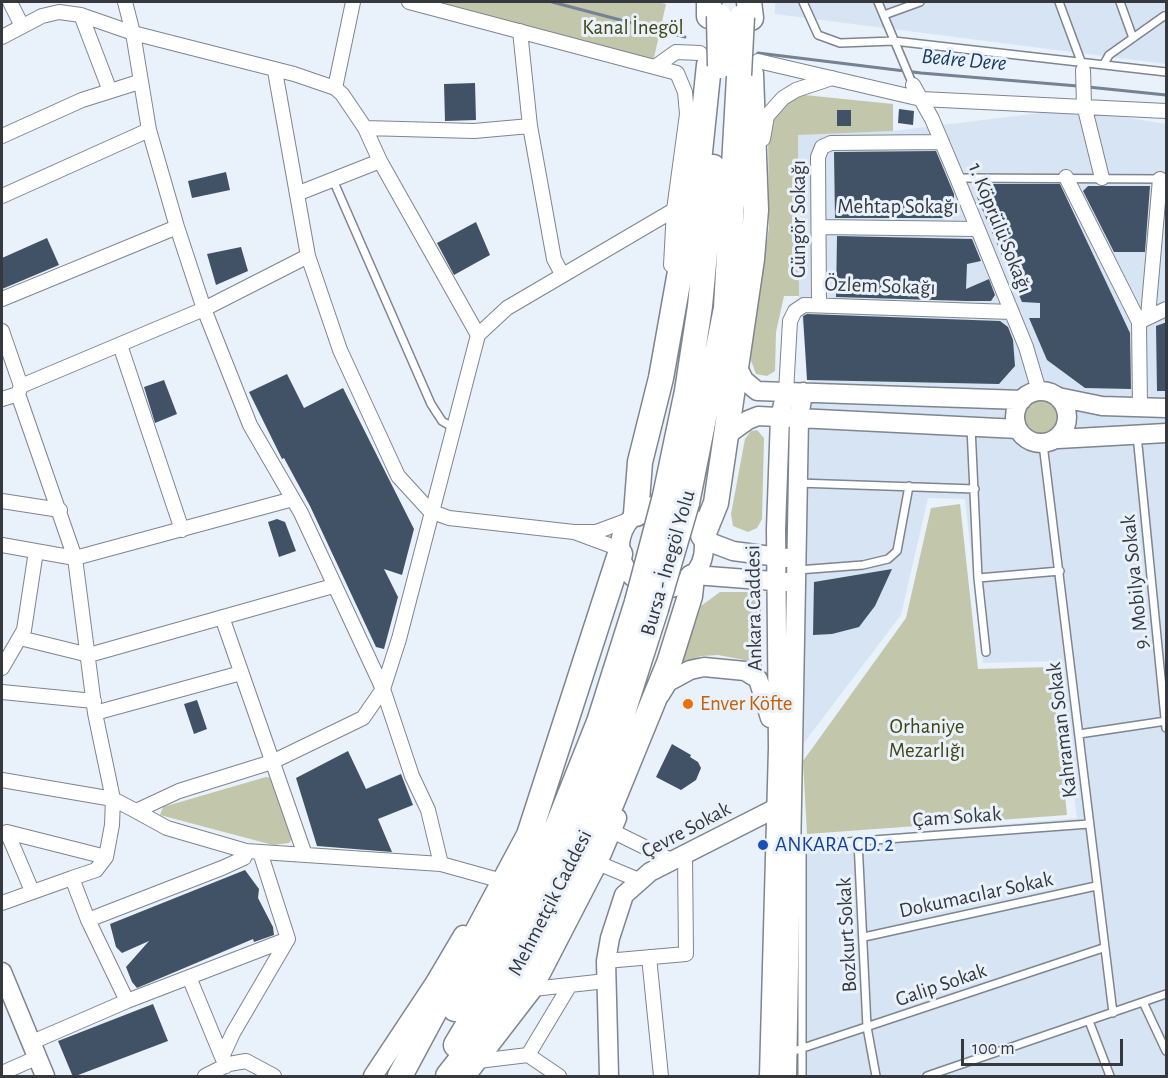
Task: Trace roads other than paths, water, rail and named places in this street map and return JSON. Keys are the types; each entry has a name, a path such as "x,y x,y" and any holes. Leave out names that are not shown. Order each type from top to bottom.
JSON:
{"highway":[{"name":"Bursa - İnegöl Yolu","path":"434,1077 451,1054 543,900 610,753 646,606 676,500 683,412 700,306 715,152 729,66 730,9"},
{"path":"703,538 716,503 753,259 756,200 729,66 730,9"},
{"path":"634,517 640,462 665,358 698,171 729,66"},
{"path":"400,1077 504,887 529,835 620,551"},
{"path":"448,1077 501,1009 548,934 606,817 673,652 690,596 693,576"},
{"name":"Bursa - İnegöl Yolu","path":"411,1077 498,938 557,827 646,606"}],"main road":[{"path":"737,366 744,380 757,392 1022,400 1040,391 1102,406 1167,408"},
{"name":"Ankara Caddesi","path":"769,1077 778,748 776,558 789,418 794,392"},
{"path":"1050,441 1067,426 1068,418 1063,402 1058,397"},
{"path":"1022,400 1015,414 1018,429 1028,440 1050,441 1137,433 1167,433"},
{"path":"727,435 748,420 758,417 1018,429"},
{"name":"Ankara Caddesi","path":"787,1077 794,1051 797,846 798,483 789,418"},
{"path":"660,504 674,506 686,512 697,522 703,538 702,563 693,576 671,589 657,590 644,586 632,578 624,567 620,551 625,526 646,508 660,504"},
{"path":"703,538 733,551 776,558 796,570"},
{"path":"693,576 725,575 776,581 796,570"},
{"path":"652,707 668,682 690,670 705,667 745,670 758,679 778,748"},
{"name":"Mehmetçik Caddesi","path":"466,1077 533,989 598,863 637,764 641,733"},
{"path":"374,1077 434,984 495,879 562,737"},
{"name":"Çevre Sokak","path":"609,1077 606,961 610,938 624,895 641,880 679,858 776,808"},
{"path":"3,978 45,1077"}],"street":[{"path":"10,2 22,26"},
{"path":"125,2 133,33 149,130 204,309 250,425 293,499 383,689 412,776 428,810 441,864"},
{"path":"335,88 353,2"},
{"path":"409,2 677,73 685,92 687,114 674,210 665,358"},
{"path":"2,37 42,16 59,12 81,15 133,33 335,88 342,94 365,128 380,162 478,334"},
{"path":"81,15 110,91"},
{"path":"520,31 530,126 554,259 562,273"},
{"path":"655,67 676,52 729,66 832,78 921,99 1084,101 1167,111"},
{"path":"1083,66 1084,101 1102,178"},
{"path":"275,71 299,193 308,256 340,350 398,476 430,511 449,518 574,532 596,532 634,517"},
{"path":"756,200 760,186 764,124 767,116 789,94 832,78"},
{"path":"2,136 82,100 140,82"},
{"name":"1. Köprülü Sokağı","path":"913,84 957,178 1012,312 1040,391"},
{"path":"365,128 474,131 530,126"},
{"path":"2,196 149,130"},
{"name":"Güngör Sokağı","path":"819,304 818,157 822,147 831,143 942,142"},
{"path":"299,193 380,162"},
{"path":"1066,177 1144,319"},
{"path":"1140,408 1144,319 1163,179"},
{"path":"136,811 178,791 272,762 363,718 383,689 399,639 430,511 478,334 507,308 562,273 674,210"},
{"path":"2,300 177,227"},
{"name":"Mehtap Sokağı","path":"819,227 978,229"},
{"path":"2,399 204,309 308,256"},
{"name":"Özlem Sokağı","path":"794,392 789,321 799,307 819,304 1012,312"},
{"path":"1144,319 1167,309"},
{"path":"2,331 75,558 94,707 113,799 112,825 106,857 96,870 2,903"},
{"path":"120,345 182,530"},
{"path":"2,545 75,558 293,499"},
{"path":"2,501 60,510"},
{"path":"574,532 620,551"},
{"path":"2,668 7,649 20,638 24,630 36,551"},
{"path":"20,638 89,655 333,586"},
{"path":"222,617 305,855"},
{"path":"2,692 94,707 241,673"},
{"path":"2,780 113,799 167,828 246,851 441,864 495,879"},
{"path":"606,961 686,954 679,858 612,831"},
{"path":"4,833 106,857"},
{"path":"4,833 32,891"},
{"path":"88,920 222,868 244,858 246,851"},
{"path":"205,1077 224,1061 233,1033 288,939 260,852"},
{"path":"598,863 641,880"},
{"path":"72,878 88,920 127,1001"},
{"path":"2,1073 33,1050 127,1001 288,939"},
{"path":"649,957 661,1077"},
{"path":"189,977 224,1061"},
{"path":"533,989 606,981"},
{"path":"528,1055 570,985"},
{"path":"478,1061 528,1055 559,1077"},
{"path":"224,1061 246,1061 274,1077"}],"lane":[{"path":"803,2 818,35 840,43 894,40 1083,66 1104,64 1167,72"},
{"path":"878,2 913,84"},
{"path":"884,15 920,2"},
{"path":"1059,2 1083,66"},
{"path":"1120,2 1133,38"},
{"path":"1104,64 1109,55 1164,16"},
{"path":"957,178 1163,179"},
{"path":"333,180 431,404 442,421 452,427"},
{"path":"971,427 978,578 986,652"},
{"name":"9. Mobilya Sokak","path":"1137,433 1166,724"},
{"name":"Kahraman Sokak","path":"1050,441 1060,571 1103,948 1113,1013"},
{"path":"798,483 975,489"},
{"path":"796,570 863,565 888,559 897,551 909,486"},
{"path":"978,578 1060,571"},
{"path":"1079,734 1166,724"},
{"name":"Çam Sokak","path":"797,846 1089,824"},
{"name":"Bozkurt Sokak","path":"858,841 867,1027 876,1077"},
{"name":"Dokumacılar Sokak","path":"864,936 1096,886"},
{"name":"Galip Sokak","path":"794,1051 1103,948"},
{"path":"927,1077 1167,994"},
{"path":"1143,1002 1167,1051"},
{"path":"1089,1021 1110,1077"},
{"path":"794,1051 802,1077"}],"waterway":[{"name":"Bedre Dere","path":"552,2 685,37"},
{"name":"Bedre Dere","path":"758,53 921,73 1078,86"},
{"name":"Bedre Dere","path":"1088,87 1166,95"}],"place":[{"name":"Enver Köfte","path":"688,704"},
{"name":"ANKARA CD. 2","path":"763,845"}],"park label":[{"name":"Kanal İnegöl","path":"633,28"},
{"name":"Orhaniye Mezarlığı","path":"927,739"}]}
